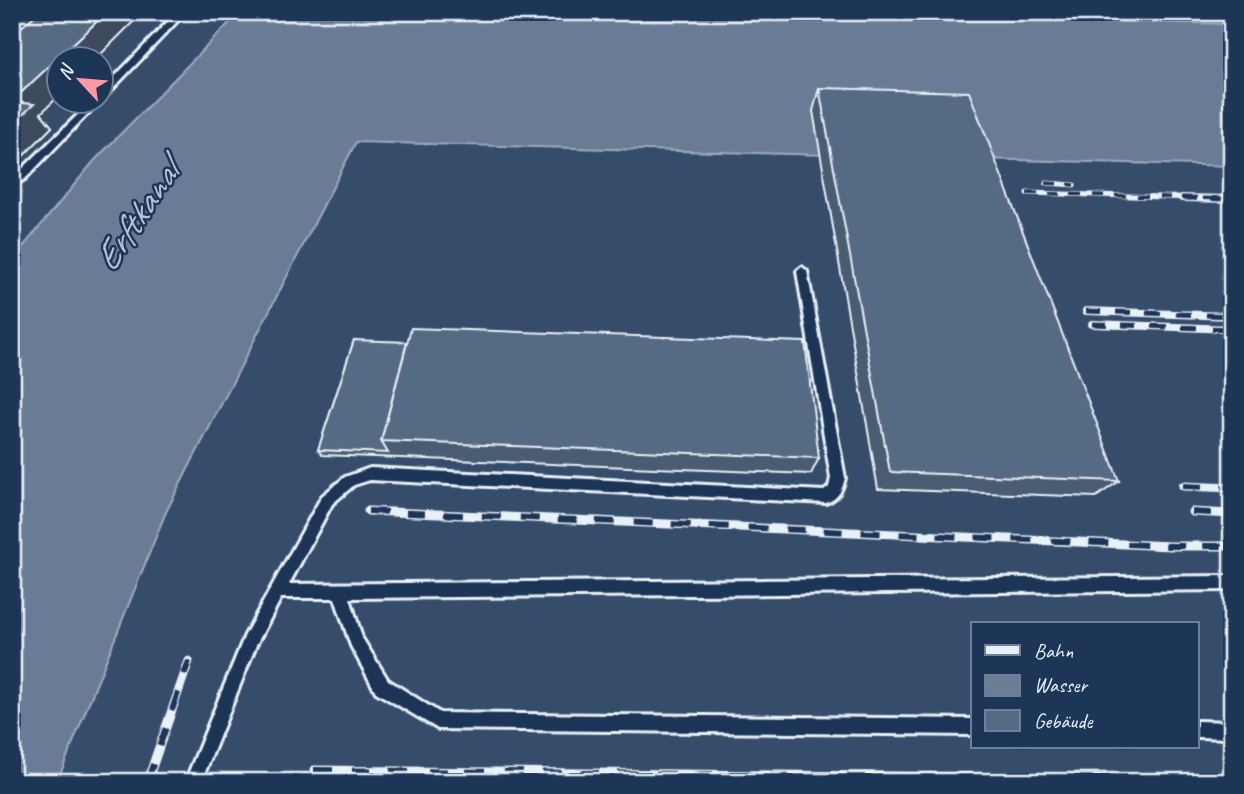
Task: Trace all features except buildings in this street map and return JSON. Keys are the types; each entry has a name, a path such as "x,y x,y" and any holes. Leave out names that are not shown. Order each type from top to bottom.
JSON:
{"lane":[{"path":"116,80 182,12"},
{"path":"12,184 81,116"},
{"path":"193,782 250,640 327,500 350,481 370,474 826,498 835,490 838,478 802,271"},
{"path":"276,591 1232,583"},
{"path":"340,590 356,641 382,686 438,722 971,727"},
{"path":"1198,729 1232,730"}],"shaded area":[{"path":"12,12 240,12 94,161 12,260"},
{"path":"721,12 1232,12 1232,24"},
{"path":"356,142 1232,166 1232,782 57,782 166,512"}],"water":[{"name":"Erftkanal","path":"240,12 721,12 1232,24 1232,166 356,142 166,512 57,782 12,782 12,260 94,161"}],"railway":[{"path":"1067,12 1232,16"},
{"path":"1046,183 1074,185"},
{"path":"1027,193 1232,199 1182,198"},
{"path":"1086,311 1232,316"},
{"path":"1092,324 1232,329"},
{"path":"1183,486 1232,488"},
{"path":"368,511 1171,546 1232,546"},
{"path":"1192,512 1232,514"},
{"path":"147,782 189,661"},
{"path":"314,770 1232,780"}]}
